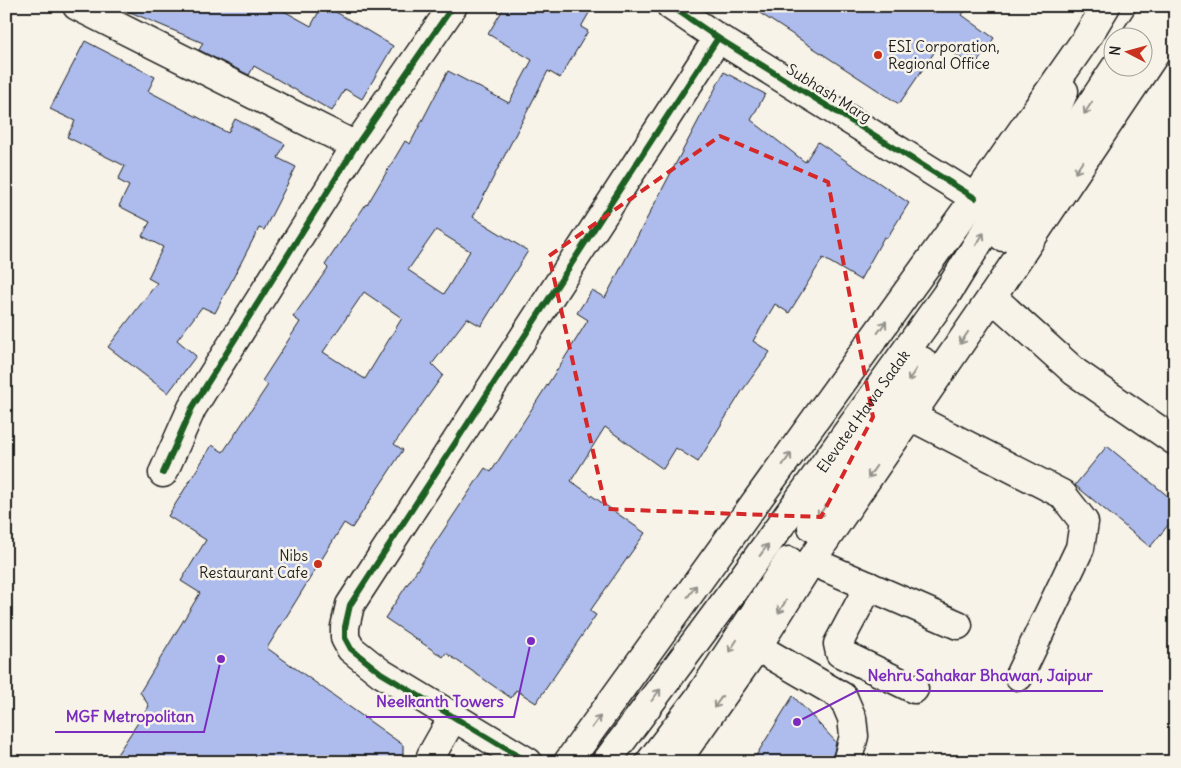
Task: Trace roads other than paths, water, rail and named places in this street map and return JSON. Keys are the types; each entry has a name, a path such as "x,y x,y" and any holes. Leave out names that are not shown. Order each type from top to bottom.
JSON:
{"main road":[{"path":"76,6 356,146"},
{"path":"163,473 192,408 356,146 452,6"},
{"name":"Subhash Marg","path":"671,6 718,38 975,198"},
{"path":"568,762 975,198 1086,39 1106,6"},
{"path":"1142,28 1156,6"},
{"path":"676,762 756,647 811,561 992,297 1175,24"},
{"path":"528,762 381,673 351,650 345,638 345,627 350,605 718,38"},
{"name":"Elevated Hawa Sadak","path":"606,762 793,509 946,294 1045,135 1086,39"},
{"name":"Elevated Hawa Sadak","path":"650,762 698,699 1108,78"},
{"path":"992,297 1076,372 1175,441"},
{"path":"910,416 1062,494 1084,522 1080,548 1019,676"},
{"path":"811,561 958,625"},
{"path":"869,586 838,644 840,653 914,689"},
{"path":"756,647 843,697 852,718 854,736 847,762"},
{"path":"431,762 431,756 453,717"}],"place":[{"name":"ESI Corporation, Regional Office","path":"878,55"},
{"name":"Nibs Restaurant Cafe","path":"318,564"},
{"name":"Neelkanth Towers","path":"531,641"},
{"name":"MGF Metropolitan","path":"221,659"},
{"name":"Nehru Sahakar Bhawan, Jaipur","path":"797,722"}]}
